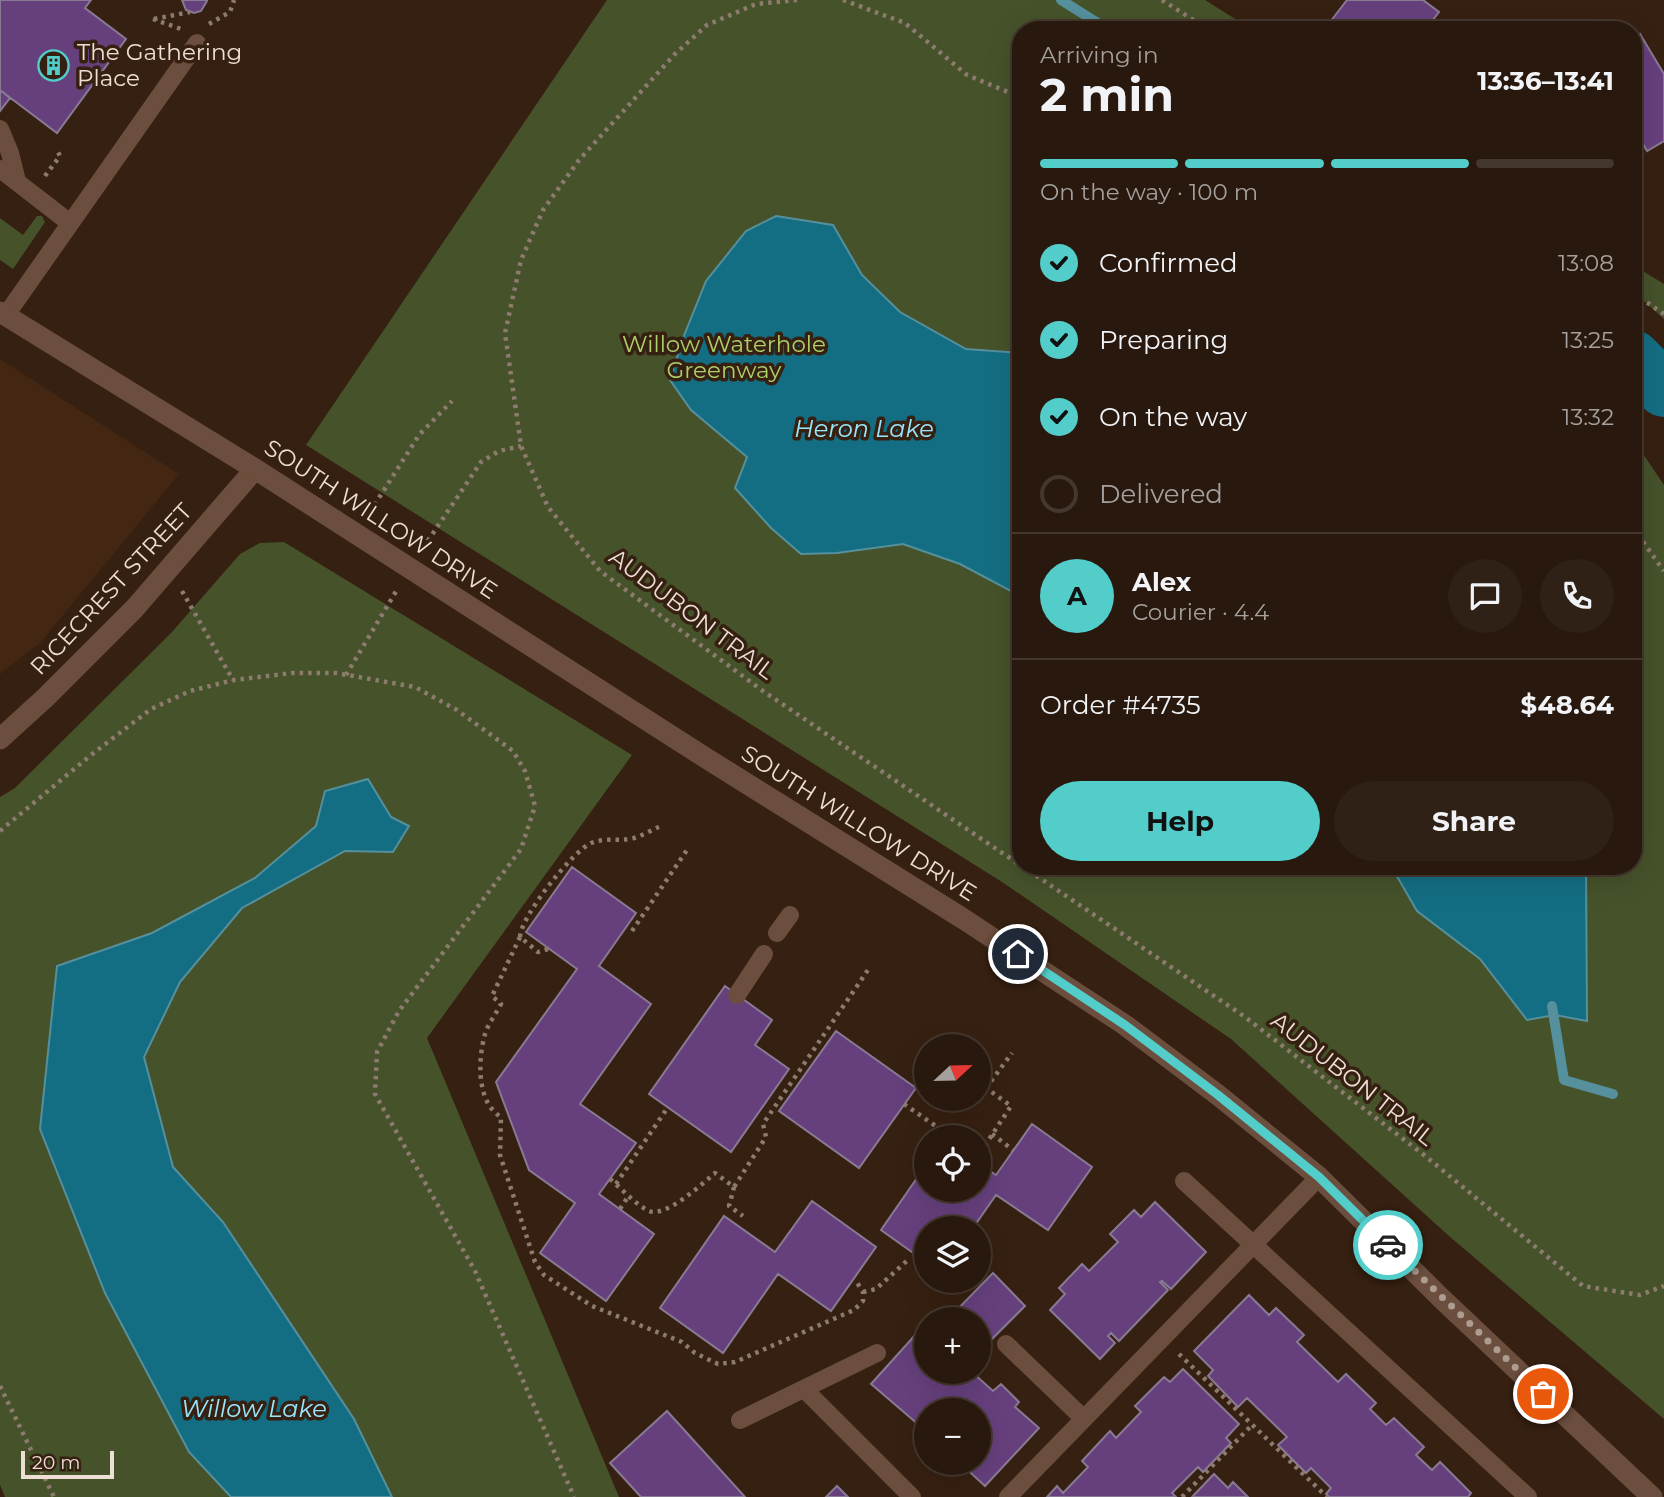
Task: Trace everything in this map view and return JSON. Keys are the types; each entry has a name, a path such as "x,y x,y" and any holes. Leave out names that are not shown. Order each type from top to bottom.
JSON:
{"street":[{"name":"SOUTH WILLOW DRIVE","path":"3,314 255,469 709,760 962,918 1125,1025 1218,1095 1319,1177 1652,1497"},
{"name":"RICECREST STREET","path":"0,739 126,617 255,469"}],"lane":[{"path":"3,314 71,223 197,43"},
{"path":"0,129 17,181"},
{"path":"0,169 71,223"},
{"path":"777,933 790,915"},
{"path":"737,995 764,954"},
{"path":"1008,1497 1319,1177"},
{"path":"1184,1181 1528,1497"},
{"path":"1006,1344 1084,1419"},
{"path":"740,1420 877,1353"},
{"path":"804,1389 912,1497"}],"path":[{"name":"AUDUBON TRAIL","path":"796,0 756,2 707,24 675,54 579,160 543,210 521,260 505,334 522,446 548,507 600,571 763,691 1012,860"},
{"path":"843,0 905,23 967,75 1012,94"},
{"path":"1162,0 1195,21"},
{"path":"153,19 190,12"},
{"path":"45,177 60,156 58,152"},
{"path":"1642,299 1664,314"},
{"path":"356,534 419,435 452,401"},
{"path":"424,547 481,461 499,451 522,446"},
{"path":"1642,540 1664,570"},
{"path":"169,569 234,680"},
{"path":"346,674 389,604"},
{"path":"0,831 151,709 190,691 234,680 292,673 346,674 415,687 457,710 513,751 525,772 535,806 521,849 399,1011 377,1052 375,1094 475,1271 574,1497"},
{"path":"659,827 633,838 607,838 588,845 577,854 544,894 521,928 520,937 492,996 501,1004 485,1032 482,1085 485,1100 492,1112 501,1117 500,1155 536,1262 544,1275 592,1306 682,1342 695,1353 718,1364 734,1362 854,1310 863,1301 863,1292 856,1281"},
{"path":"632,931 689,847"},
{"name":"AUDUBON TRAIL","path":"1034,875 1244,1017 1424,1155 1583,1286 1640,1295 1664,1286"},
{"path":"520,937 538,952 548,949"},
{"path":"743,1216 729,1206 734,1187 766,1137 763,1124 870,967"},
{"path":"991,1081 1012,1053"},
{"path":"991,1092 1010,1106 992,1134 1013,1150"},
{"path":"904,1104 934,1125"},
{"path":"616,1184 668,1107"},
{"path":"610,1179 650,1212 677,1203 715,1172 734,1187"},
{"path":"620,1209 629,1195"},
{"path":"863,1292 876,1289 910,1258"},
{"path":"1163,1338 1327,1497"},
{"path":"0,1386 54,1497"},
{"path":"1182,1497 1252,1425"}],"shaded area":[{"path":"0,359 179,474 40,643 0,674"}],"green space":[{"name":"Willow Waterhole Greenway","path":"607,0 1205,0 1239,21 1012,21 1012,875 1642,875 1642,452 1664,485 1664,1419 1449,1236 1231,1039 1002,882 306,445"},
{"path":"37,216 42,216 45,222 13,269 0,260 0,218 23,235"},
{"path":"1642,271 1664,284 1664,319 1642,299"},
{"path":"284,542 632,755 427,1038 619,1497 5,1497 0,1485 0,797 15,788 172,632 240,554 260,543"}],"water":[{"name":"Heron Lake","path":"776,216 833,225 862,275 900,312 966,349 1012,352 1012,591 960,564 903,544 837,553 801,554 771,528 735,488 747,457 691,410 670,380 683,338 706,281 746,231"},
{"name":"Willow Lake","path":"368,779 391,817 409,826 393,852 345,851 242,908 180,982 144,1057 173,1167 223,1222 354,1419 392,1497 231,1497 189,1452 105,1293 40,1129 57,966 152,933 255,878 316,826 325,791"},
{"path":"1396,875 1586,875 1587,1021 1555,1015 1527,1020 1480,959 1417,911"}],"building":[{"name":"The Gathering Place","path":"0,0 91,0 85,8 126,39 57,133 0,90"},
{"path":"182,0 207,1 201,11 194,13 186,10"},
{"path":"1347,0 1423,0 1439,12 1432,21 1331,21"},
{"path":"1642,37 1664,74 1664,141 1647,151 1642,142"},
{"path":"0,90 10,98 0,111"},
{"path":"572,867 636,913 599,966 651,1004 580,1104 636,1143 599,1194 654,1234 606,1301 540,1253 575,1203 529,1170 496,1082 577,969 526,932"},
{"path":"725,986 772,1020 755,1045 789,1069 731,1152 649,1094"},
{"path":"836,1031 914,1087 914,1091 859,1168 779,1111"},
{"path":"1032,1124 1092,1167 1048,1230 996,1195 981,1216 914,1216 914,1253 881,1230 914,1182 914,1202 991,1202 991,1172 996,1175"},
{"path":"812,1201 876,1247 831,1311 778,1274 723,1353 660,1308 724,1216 775,1252"},
{"path":"1155,1202 1206,1252 1171,1289 1160,1282 1168,1290 1119,1341 1111,1333 1108,1336 1115,1343 1100,1359 1050,1310 1065,1294 1059,1288 1082,1264 1089,1271 1118,1242 1110,1234 1134,1210 1141,1217"},
{"path":"993,1273 1025,1306 991,1340 991,1307 960,1307 973,1293 991,1293"},
{"path":"1249,1295 1269,1315 1276,1308 1304,1335 1297,1342 1338,1382 1346,1374 1376,1403 1370,1409 1386,1425 1394,1418 1424,1447 1416,1455 1432,1470 1440,1462 1471,1493 1468,1497 1329,1497 1326,1494 1331,1488 1311,1468 1306,1473 1278,1445 1287,1437 1247,1398 1238,1407 1208,1376 1213,1370 1194,1351"},
{"path":"914,1336 914,1384 985,1384 993,1391 1001,1384 1019,1402 1015,1407 1039,1428 985,1486 973,1475 991,1475 991,1398 914,1398 914,1421 871,1384"},
{"path":"1183,1369 1239,1424 1226,1438 1231,1443 1203,1472 1198,1467 1172,1493 1176,1497 1047,1497 1057,1486 1063,1493 1088,1467 1082,1461 1110,1431 1116,1438 1141,1412 1135,1406 1164,1377 1170,1382"},
{"path":"667,1411 745,1497 641,1497 610,1463"},
{"path":"1214,1474 1228,1488 1233,1482 1248,1497 1192,1497"},
{"path":"837,1486 848,1497 826,1497"}],"waterway":[{"path":"1061,0 1095,21"},
{"path":"1642,367 1664,389"},
{"path":"1552,1006 1564,1080 1613,1094"}],"way so far":[{"path":"1388,1245 1543,1394"}],"place":[{"name":"The Gathering Place","path":"54,65"}],"route":[{"path":"1018,954 1125,1025 1218,1095 1319,1177 1388,1245"}]}
